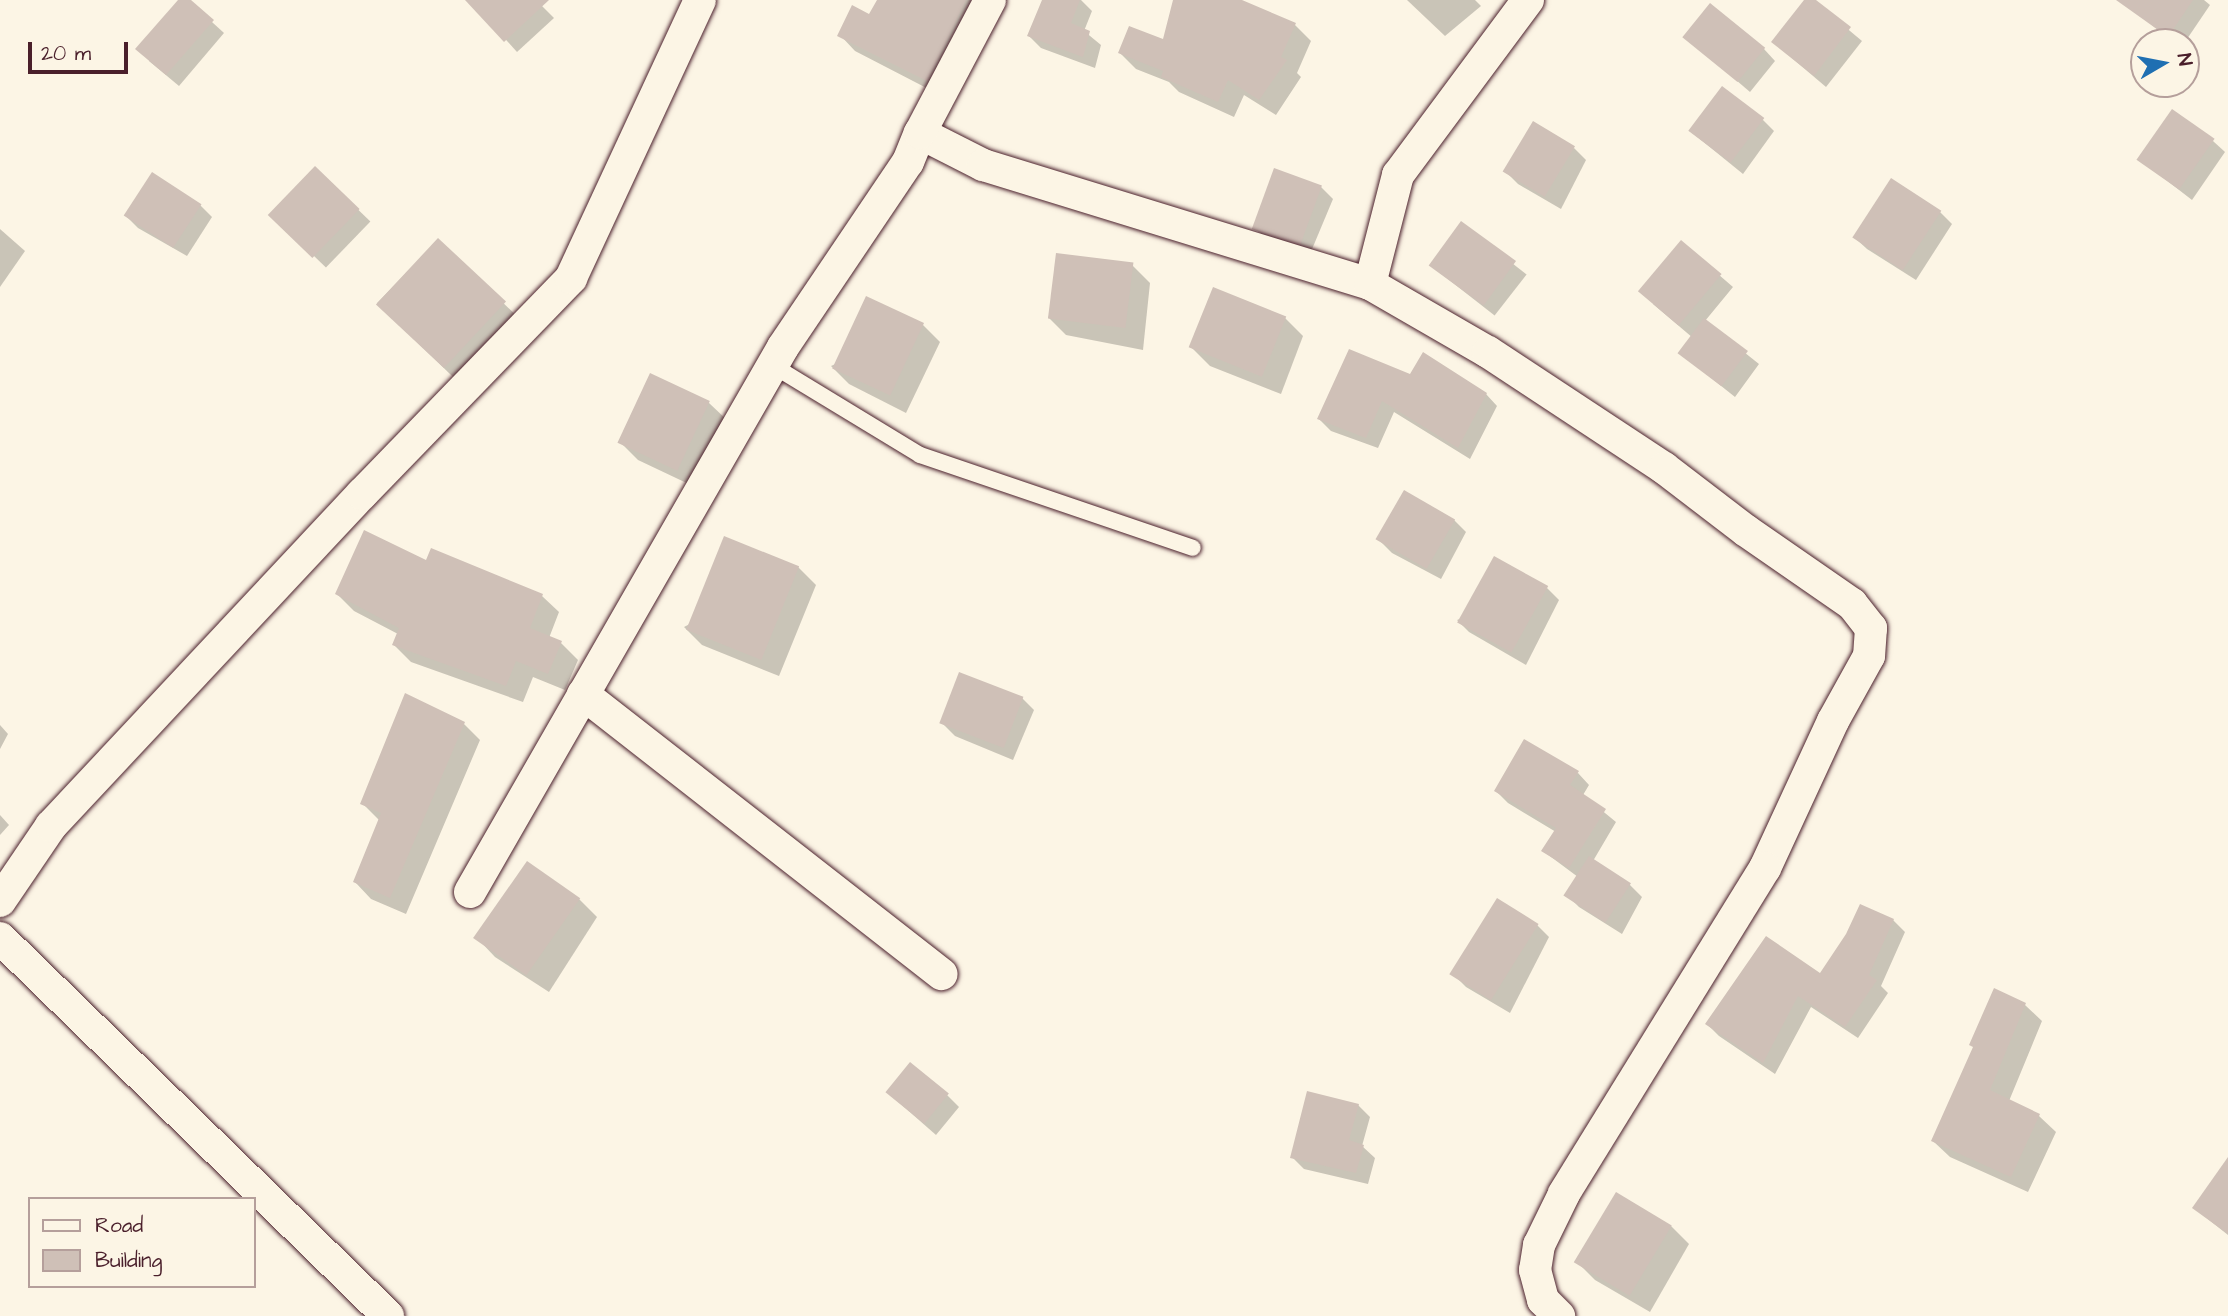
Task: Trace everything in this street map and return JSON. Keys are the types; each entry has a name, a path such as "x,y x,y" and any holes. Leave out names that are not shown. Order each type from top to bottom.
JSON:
{"street":[{"path":"0,901 51,826 362,494 571,278 700,0"},
{"path":"470,892 772,365 908,162 920,133 990,0"},
{"path":"1370,284 1398,175 1528,0"},
{"path":"920,133 983,165 1370,284 1488,352 1664,468 1745,530 1852,604 1871,628 1869,656 1833,721 1765,868 1564,1194 1539,1245 1535,1270 1543,1300 1559,1316"},
{"path":"583,694 942,974"},
{"path":"0,939 388,1316"}],"lane":[{"path":"772,365 920,454 1193,548"}],"building":[{"path":"178,0 191,0 214,20 166,75 135,49"},
{"path":"465,0 549,0 504,42"},
{"path":"877,0 966,0 927,81 837,36 852,5 869,14"},
{"path":"1042,0 1080,0 1071,23 1090,31 1083,57 1027,36"},
{"path":"1173,0 1242,0 1296,23 1281,57 1287,60 1259,100 1228,80 1218,102 1161,77 1163,71 1118,53 1129,26 1163,39"},
{"path":"1804,0 1816,0 1851,27 1814,76 1771,42"},
{"path":"2116,0 2193,0 2174,28 2155,28"},
{"path":"1710,3 1765,48 1737,82 1682,37"},
{"path":"1722,86 1764,118 1731,163 1688,131"},
{"path":"2172,109 2215,139 2179,190 2136,160"},
{"path":"1533,121 1575,146 1545,197 1503,172"},
{"path":"315,166 360,209 312,258 268,215"},
{"path":"1274,168 1322,185 1300,247 1252,229"},
{"path":"152,172 201,204 173,248 124,216"},
{"path":"1891,178 1941,211 1903,270 1852,238"},
{"path":"1461,221 1516,261 1484,305 1429,265"},
{"path":"438,238 506,301 444,368 376,305"},
{"path":"1681,240 1722,274 1679,325 1638,291"},
{"path":"1056,253 1133,263 1125,328 1048,319"},
{"path":"1213,287 1286,317 1262,377 1189,347"},
{"path":"866,296 924,323 890,396 832,369"},
{"path":"1704,318 1748,351 1721,386 1678,353"},
{"path":"1349,349 1410,374 1423,352 1487,393 1458,448 1382,401 1366,438 1317,419"},
{"path":"650,373 710,401 677,471 617,443"},
{"path":"1404,490 1455,520 1427,569 1376,539"},
{"path":"364,530 426,560 431,548 543,594 530,628 562,641 548,674 516,661 506,686 392,645 399,628 335,594"},
{"path":"724,536 799,566 761,660 686,630"},
{"path":"1494,556 1548,586 1511,653 1457,622"},
{"path":"959,672 1023,697 1004,748 939,723"},
{"path":"405,693 465,722 390,898 353,882 381,813 360,804"},
{"path":"1524,739 1579,771 1570,785 1606,809 1569,868 1541,851 1556,828 1494,791"},
{"path":"1589,856 1631,883 1605,923 1563,895"},
{"path":"527,861 580,898 526,975 473,938"},
{"path":"1497,898 1539,924 1491,1000 1449,974"},
{"path":"1860,904 1894,919 1869,975 1877,980 1845,1027 1798,996 1763,1063 1705,1024 1766,936 1820,973 1846,934"},
{"path":"1994,988 2026,1003 1990,1090 2040,1114 2011,1177 1931,1141 1973,1047 1969,1045"},
{"path":"910,1062 949,1093 924,1124 885,1092"},
{"path":"1307,1091 1359,1104 1349,1140 1364,1145 1356,1173 1290,1158"},
{"path":"2228,1157 2228,1234 2192,1208"},
{"path":"1616,1192 1672,1225 1629,1296 1574,1262"}]}
